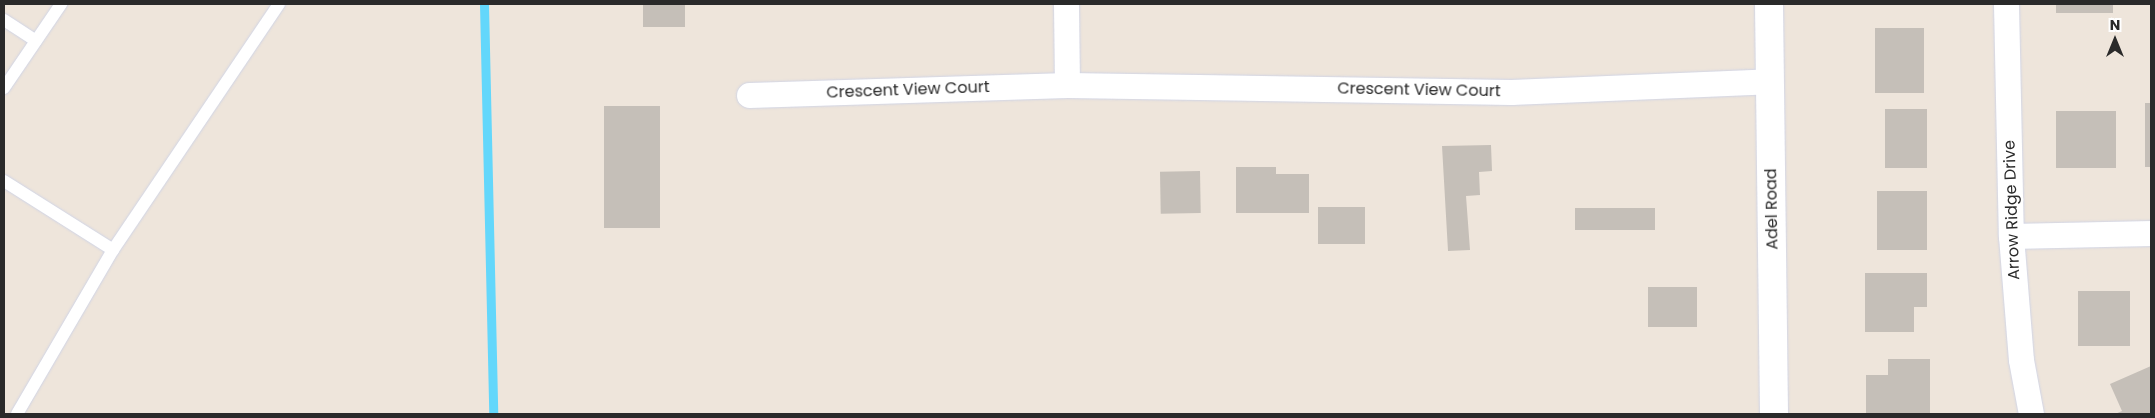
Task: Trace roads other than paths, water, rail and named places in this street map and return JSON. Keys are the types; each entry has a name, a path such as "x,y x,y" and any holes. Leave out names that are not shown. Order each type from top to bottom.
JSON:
{"street":[{"path":"1066,4 1067,84"},
{"name":"Adel Road","path":"1769,4 1774,414"},
{"name":"Arrow Ridge Drive","path":"2006,4 2011,236 2021,360 2031,414"},
{"name":"Crescent View Court","path":"749,95 1067,84 1510,92 1770,81"},
{"path":"2011,236 2151,233"}],"lane":[{"path":"4,88 61,4"},
{"path":"17,414 113,250 278,4"},
{"path":"4,20 36,41"},
{"path":"4,181 113,250"}],"waterway":[{"path":"484,4 493,414"}]}
